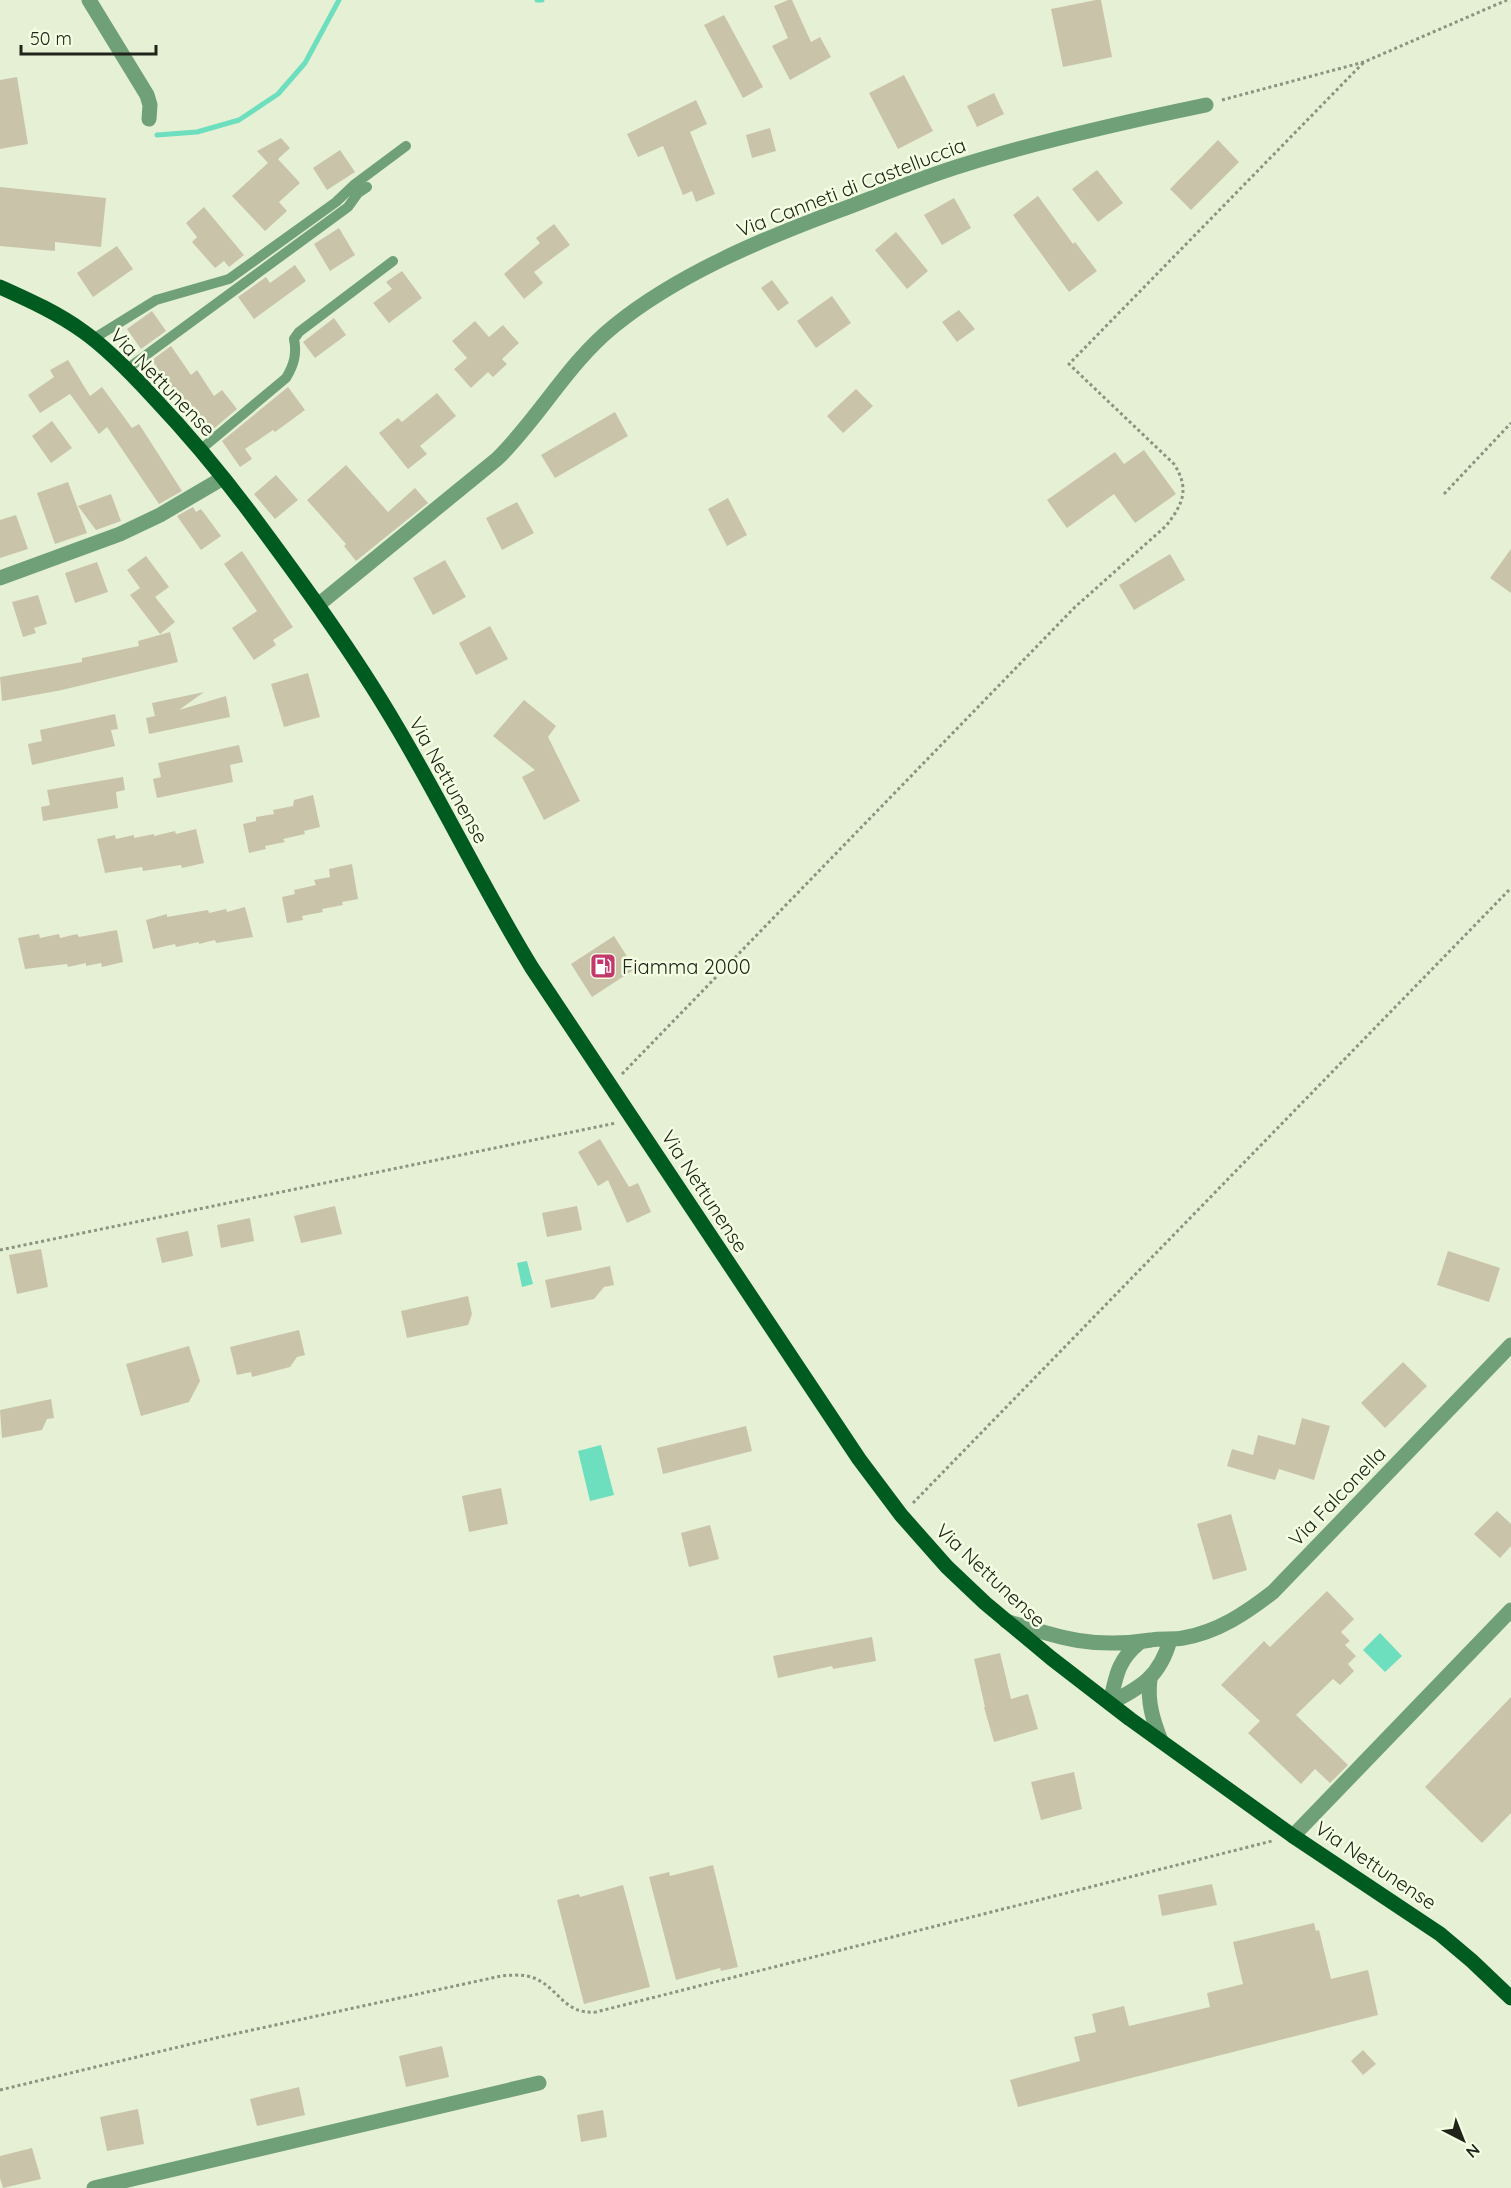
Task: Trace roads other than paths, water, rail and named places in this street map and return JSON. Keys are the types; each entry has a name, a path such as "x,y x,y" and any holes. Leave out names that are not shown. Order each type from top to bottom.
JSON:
{"main road":[{"name":"Via Nettunense","path":"0,287 53,312 93,339 127,369 223,478 318,605 398,728 513,938 859,1459 901,1515 947,1567 1051,1658 1293,1836 1440,1934 1511,1998"}],"street":[{"path":"89,0 147,95 150,105 149,119"},
{"name":"Via Canneti di Castelluccia","path":"318,605 497,459 517,438 575,365 600,339 623,319 669,289 755,243 925,178 997,155 1089,131 1206,105"},
{"path":"0,578 120,534 165,512 223,478"},
{"name":"Via Falconella","path":"1006,1621 1074,1641 1102,1645 1185,1638 1223,1626 1248,1612 1273,1592 1511,1345"},
{"path":"1293,1836 1511,1610"},
{"path":"1110,1703 1150,1679 1165,1656 1170,1640"},
{"path":"1110,1703 1116,1675 1123,1658 1139,1643"},
{"path":"1150,1679 1148,1696 1151,1715 1161,1741"},
{"path":"94,2188 539,2083"}],"lane":[{"path":"93,339 156,300 229,279 336,202 355,184 406,146"},
{"path":"127,369 348,207 358,193 367,187"},
{"path":"200,450 286,378 293,367 296,351 294,339 299,332 393,261"}],"water":[{"path":"527,1261 533,1284 522,1287 517,1263"},
{"path":"601,1445 614,1495 590,1501 578,1451"},
{"path":"1380,1633 1402,1656 1385,1672 1363,1650"}],"waterway":[{"path":"157,135 197,132 239,120 278,94 305,63 339,0"},
{"path":"537,0 542,0"}],"place":[{"name":"Fiamma 2000","path":"603,966"}]}
